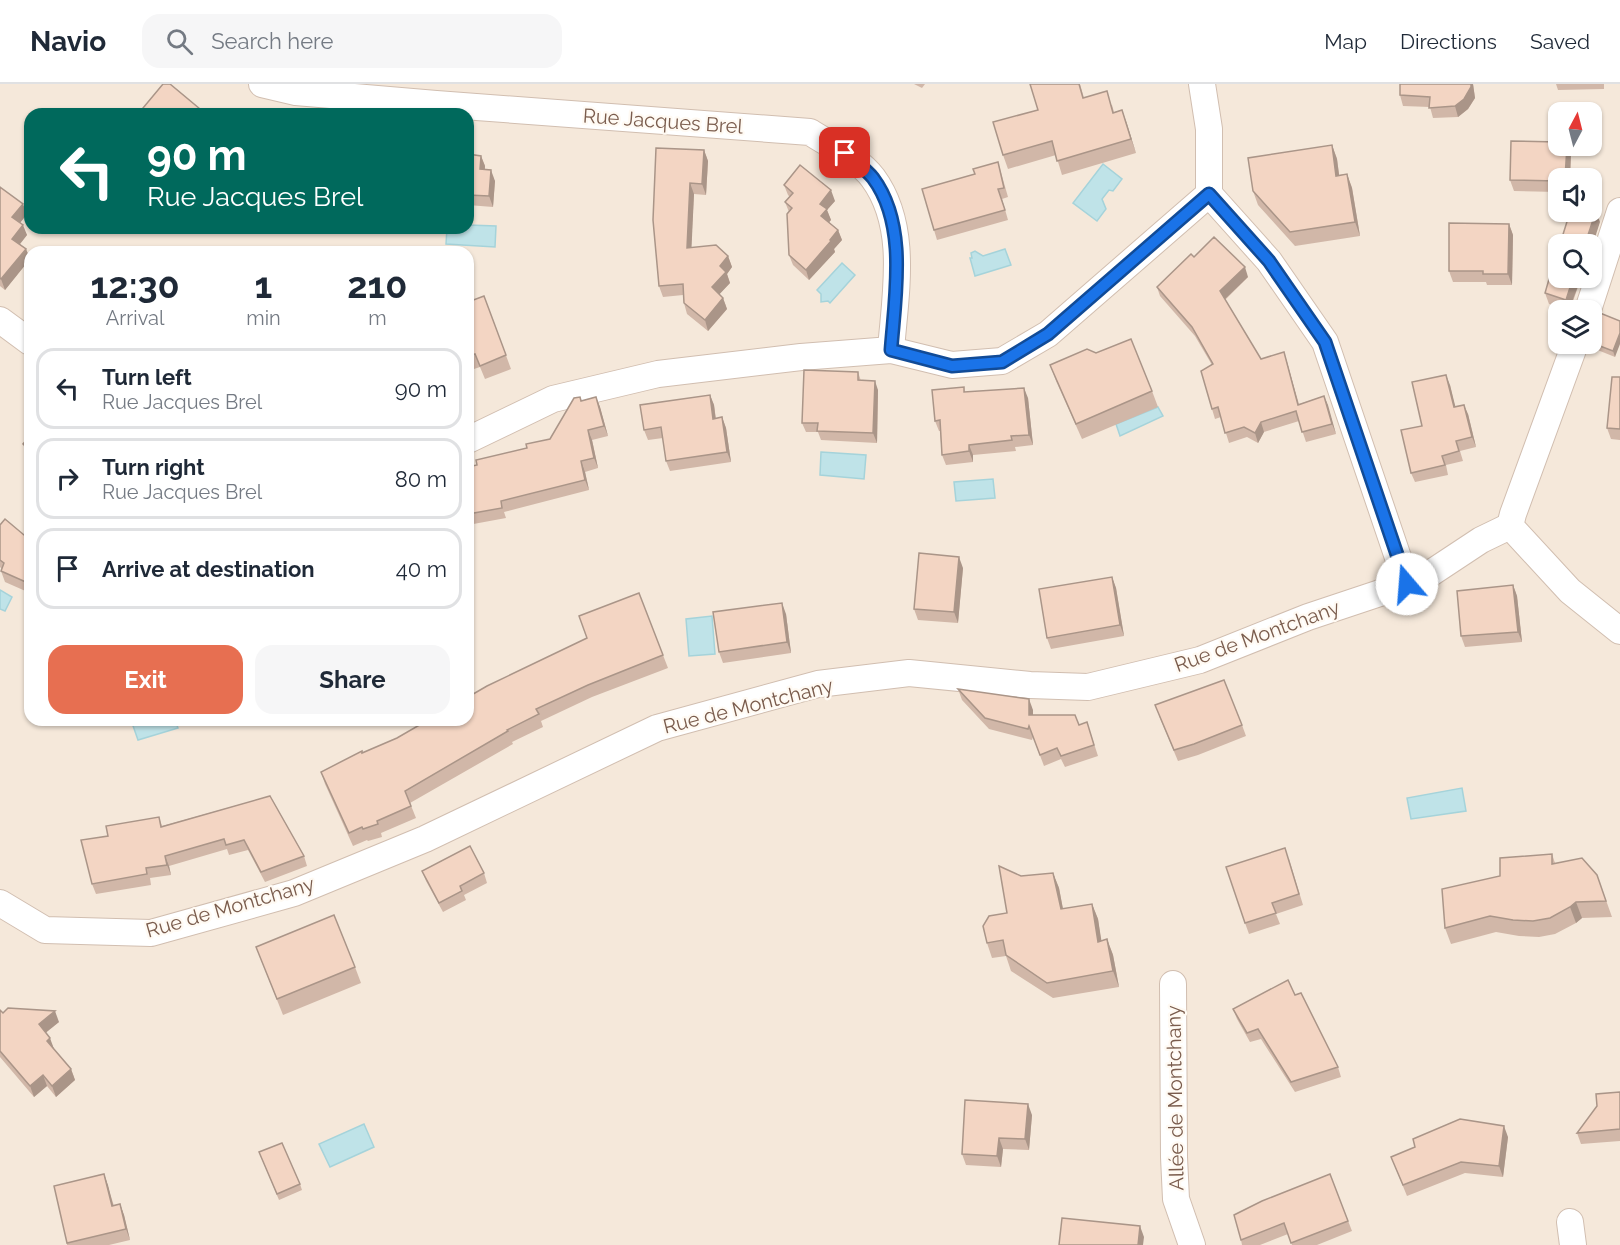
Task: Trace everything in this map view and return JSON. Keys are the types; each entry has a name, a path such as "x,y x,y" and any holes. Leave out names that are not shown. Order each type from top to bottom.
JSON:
{"street":[{"name":"Rue Jacques Brel","path":"262,84 296,92 810,132 845,153 873,178 890,212 898,263 891,350"},
{"path":"1202,84 1209,129 1209,194 1269,261 1325,342 1407,584"},
{"path":"474,437 553,399 658,374 801,357 891,350 952,366 1002,362 1048,334 1209,194"},
{"path":"1593,300 1611,268 1620,211"},
{"path":"0,320 24,338"},
{"path":"1571,354 1510,526 1570,591 1620,631"},
{"name":"Rue de Montchany","path":"0,903 45,930 151,933 294,893 425,839 657,728 818,684 909,673 1030,685 1088,687 1200,660 1308,617 1422,579 1481,540 1510,526"},
{"name":"Allée de Montchany","path":"1173,984 1176,1200 1192,1245"}],"shaded area":[{"path":"0,84 1620,84 1620,1245 0,1245"}],"water":[{"path":"1103,164 1122,179 1113,191 1109,190 1102,199 1106,209 1097,221 1073,203"},
{"path":"474,225 496,226 495,247 446,244 447,234 474,234"},
{"path":"1005,249 1011,265 975,276 970,258 972,258 971,253 975,251 983,256"},
{"path":"842,263 855,275 830,303 821,302 821,294 817,290"},
{"path":"1158,407 1163,416 1120,436 1116,424"},
{"path":"821,452 866,455 864,479 820,475"},
{"path":"993,479 995,498 956,501 954,482"},
{"path":"0,590 12,597 5,611 0,609"},
{"path":"712,616 715,654 689,656 686,619"},
{"path":"133,726 177,726 178,728 138,740"},
{"path":"1462,788 1466,811 1411,819 1407,798"},
{"path":"364,1124 374,1147 330,1167 319,1144"}],"building":[{"path":"163,84 170,84 199,108 143,108"},
{"path":"1030,84 1079,84 1083,98 1107,91 1113,113 1122,110 1131,139 1057,161 1052,141 1003,155 993,122 1038,110"},
{"path":"1400,84 1471,84 1471,87 1464,99 1455,106 1429,108 1430,97 1400,95"},
{"path":"1511,141 1548,142 1548,156 1566,156 1566,168 1548,168 1548,181 1510,180"},
{"path":"1332,145 1336,176 1347,174 1355,222 1290,232 1253,191 1248,158"},
{"path":"656,148 704,150 702,184 690,183 687,248 716,245 728,256 720,266 726,272 712,287 723,298 705,320 684,303 683,284 659,286 653,220"},
{"path":"474,155 481,156 480,169 491,170 489,196 474,195"},
{"path":"998,162 1004,188 998,189 1005,210 934,230 922,189 975,174 973,169"},
{"path":"800,165 831,190 820,204 827,209 821,216 838,230 806,270 789,255 787,214 792,208 785,202 793,193 784,185"},
{"path":"0,187 23,204 12,217 23,225 12,239 24,248 24,251 0,278"},
{"path":"1567,222 1592,222 1588,234 1563,234"},
{"path":"1449,223 1509,224 1508,274 1449,271"},
{"path":"1214,237 1245,267 1220,291 1261,359 1284,352 1298,405 1324,396 1332,424 1302,432 1296,411 1261,422 1255,433 1244,427 1225,433 1218,407 1212,409 1201,371 1213,364 1192,327 1157,287 1191,254 1194,257"},
{"path":"1548,283 1548,288 1570,288 1566,300 1545,293"},
{"path":"484,296 506,355 480,366 474,354 474,300"},
{"path":"1602,314 1620,321 1620,333 1613,351 1602,347"},
{"path":"1131,339 1152,391 1076,424 1050,365 1087,349 1096,353"},
{"path":"804,370 858,372 858,380 875,381 873,433 817,431 818,423 802,423"},
{"path":"1446,375 1454,407 1464,405 1472,437 1456,441 1459,451 1442,456 1445,465 1411,473 1401,430 1422,426 1412,382"},
{"path":"1612,377 1620,377 1620,429 1607,428"},
{"path":"964,387 964,392 1024,388 1029,435 1011,436 1012,440 969,445 969,451 942,455 940,420 935,421 932,390"},
{"path":"710,395 713,419 722,417 727,452 666,461 661,427 644,430 640,405"},
{"path":"580,397 581,401 596,397 604,426 588,430 594,458 581,461 585,480 501,501 502,508 474,513 476,460 527,448 526,444 550,439 574,398"},
{"path":"5,519 24,535 24,581 1,571 4,563 0,560 0,525"},
{"path":"919,553 959,557 954,612 914,609"},
{"path":"1112,577 1120,625 1047,638 1039,589"},
{"path":"1513,585 1518,632 1461,636 1457,591"},
{"path":"639,593 663,655 536,709 539,714 507,730 405,791 411,806 377,821 378,824 363,829 362,827 349,833 321,772 362,751 362,753 397,738 418,726 474,726 474,694 587,638 579,616"},
{"path":"782,603 787,642 719,652 713,612"},
{"path":"1224,680 1242,725 1174,750 1155,705"},
{"path":"958,689 1029,699 1029,715 1075,715 1079,725 1087,722 1094,745 1061,756 1057,748 1040,755 1029,726 1028,729 985,718"},
{"path":"270,796 304,856 261,872 244,840 226,845 224,839 165,856 167,865 146,868 147,874 92,884 81,840 108,836 106,826 159,817 161,827"},
{"path":"470,846 484,873 460,886 462,891 439,903 422,871"},
{"path":"1285,848 1299,894 1272,903 1276,913 1245,923 1226,867"},
{"path":"1552,854 1552,864 1582,858 1597,875 1606,901 1576,902 1550,918 1533,921 1490,916 1445,928 1442,889 1500,876 1500,858"},
{"path":"999,866 1021,876 1053,873 1061,909 1092,904 1098,942 1107,939 1113,971 1047,983 1006,955 1003,940 987,943 983,926 989,916 1007,913"},
{"path":"334,915 355,967 277,999 256,947"},
{"path":"1288,980 1295,995 1301,993 1338,1067 1291,1082 1258,1029 1247,1033 1233,1009"},
{"path":"8,1008 55,1011 39,1024 50,1038 47,1041 71,1069 52,1086 43,1075 30,1086 0,1051 0,1010 3,1013"},
{"path":"1620,1092 1620,1129 1577,1133 1597,1106 1596,1094"},
{"path":"965,1100 1028,1104 1025,1139 999,1138 997,1156 962,1154"},
{"path":"1460,1119 1504,1126 1499,1166 1461,1162 1403,1185 1391,1157 1415,1147 1413,1139"},
{"path":"282,1143 300,1184 277,1194 259,1152"},
{"path":"104,1174 112,1206 120,1204 126,1229 67,1243 54,1186"},
{"path":"1330,1174 1348,1221 1291,1243 1284,1223 1241,1240 1234,1215 1262,1201"},
{"path":"1062,1218 1140,1226 1138,1245 1059,1245"}],"route":[{"path":"845,153 873,178 890,212 898,263 891,350 952,366 1002,362 1048,334 1209,194 1269,261 1325,342 1407,584"}]}
